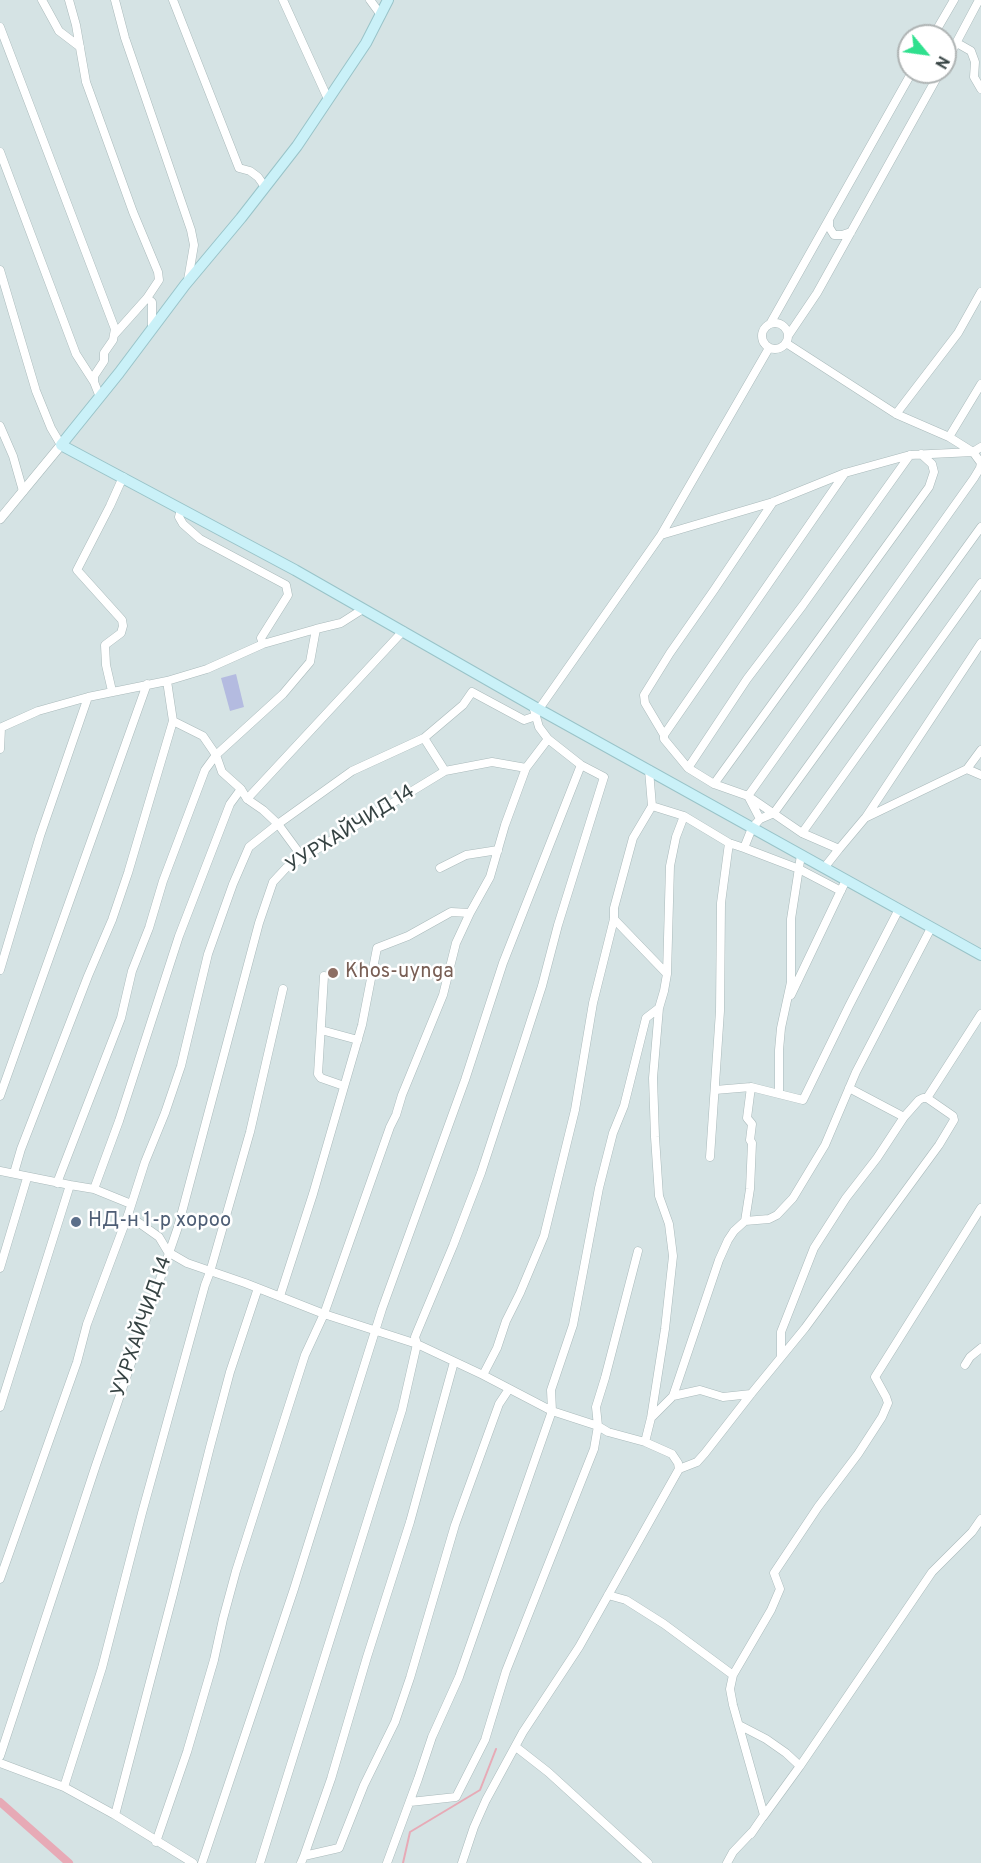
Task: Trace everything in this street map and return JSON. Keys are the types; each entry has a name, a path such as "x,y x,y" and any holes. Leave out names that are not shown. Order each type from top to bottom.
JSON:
{"main road":[{"path":"388,0 366,43 297,146 188,281 61,445 403,631 536,710 756,823 801,855 981,955"}],"street":[{"path":"42,0 59,31 80,47"},
{"path":"69,0 86,82 158,272 159,280 147,298 114,335 105,353 104,361 94,376 94,381"},
{"path":"115,0 125,38 191,230 194,245 188,281"},
{"path":"173,0 239,168 250,171 265,187"},
{"path":"284,0 328,99"},
{"path":"370,0 381,15"},
{"path":"940,24 954,0"},
{"path":"979,0 957,43 971,51 975,62 974,77 981,89"},
{"path":"0,27 115,329 114,335"},
{"path":"905,84 770,324 764,328 762,335 764,343 769,348 780,348 787,340 817,293 933,84"},
{"path":"0,152 76,354 94,381 100,397"},
{"path":"830,217 828,227 834,235 851,232"},
{"path":"0,270 36,391 51,428 61,445 0,519"},
{"path":"896,414 958,333 981,292"},
{"path":"147,298 152,302 152,329"},
{"path":"770,324 781,324 786,329 787,340"},
{"path":"748,796 974,478 981,462 974,452 950,437 896,414 787,340"},
{"path":"0,1579 77,1362 87,1324 129,1215 144,1162 165,1113 181,1066 208,954 249,847 352,771 424,738 463,705 472,692 524,720 536,710 661,535 769,348"},
{"path":"950,437 981,384"},
{"path":"0,426 14,456 23,491"},
{"path":"661,535 773,502 845,473 910,455 974,452 981,447"},
{"path":"714,784 929,487 934,472 932,464 921,454"},
{"path":"688,768 747,679 910,455"},
{"path":"664,735 845,473"},
{"path":"112,691 106,665 105,645 121,633 122,620 77,570 123,477"},
{"path":"773,502 670,653 645,695 645,703 664,735 664,739 688,768 714,784 748,796 802,833 839,849"},
{"path":"182,509 179,517 183,524 200,538 286,585 288,595 261,638 263,644"},
{"path":"744,848 756,823 774,813 981,527"},
{"path":"802,833 981,583"},
{"path":"0,749 1,728 38,711 112,691 167,681 207,669 263,644 341,623 363,609"},
{"path":"57,1183 121,1018 132,971 205,770 216,755 268,710 310,662 316,629"},
{"path":"247,799 403,631"},
{"path":"824,868 865,818 981,644"},
{"path":"14,1173 21,1149 84,986 112,921 128,873 173,721 167,681"},
{"path":"0,1096 147,684"},
{"path":"0,970 40,836 88,697"},
{"path":"260,1863 402,1410 417,1344 417,1332 472,1198 542,986 558,925 604,777 581,765 548,739 539,727 536,710"},
{"path":"173,721 203,736 216,755 222,772 241,789 247,799 278,824 303,858"},
{"path":"424,738 444,771 492,762 526,768"},
{"path":"156,1842 187,1752 214,1660 236,1571 305,1355 324,1314 390,1126 443,995 456,943 490,877 526,768 548,739"},
{"path":"865,818 968,769 981,750"},
{"path":"202,1863 294,1588 382,1309 465,1080 503,963 581,765"},
{"path":"968,769 981,775"},
{"path":"483,1375 497,1348 506,1321 544,1236 575,1110 593,1003 614,919 614,908 633,838 652,806 649,770"},
{"name":"УУРХАЙЧИД 14","path":"0,1756 96,1465 178,1227 259,923 273,882 285,868 444,771"},
{"path":"94,1190 119,1121 179,936 230,804 241,789"},
{"path":"748,796 756,823"},
{"path":"652,806 684,816 729,843 799,869 841,891"},
{"path":"645,1442 665,1329 673,1256 669,1224 659,1196 653,1078 659,1008 667,974 669,866 684,816"},
{"path":"710,1157 720,1011 721,903 729,843"},
{"path":"440,868 466,855 498,850"},
{"path":"779,1094 779,1050 791,982 791,919 801,855"},
{"path":"785,1007 846,880"},
{"path":"715,1090 751,1087 803,1100 899,909"},
{"path":"280,1296 313,1194 358,1040 377,948 408,936 451,912 470,913"},
{"path":"614,919 667,974"},
{"path":"651,1418 673,1396 719,1260 734,1231 745,1221 769,1219 777,1215 793,1198 825,1145 849,1088 888,1008 931,928"},
{"path":"324,976 318,1074 321,1078 345,1086"},
{"path":"64,1787 102,1668 205,1285 258,1104 283,989"},
{"path":"387,1863 432,1737 459,1677 552,1411 551,1390 573,1326 599,1188 613,1132 624,1106 646,1018 659,1008"},
{"path":"927,1098 981,1014"},
{"path":"321,1030 358,1040"},
{"path":"745,1221 750,1189 752,1124 747,1119 751,1087"},
{"path":"849,1088 904,1117"},
{"path":"679,1469 698,1462 805,1328 953,1124 953,1116 927,1098 919,1100 904,1117 877,1158 846,1198 814,1248 781,1332 781,1356"},
{"path":"0,1171 94,1190 131,1204"},
{"path":"0,1268 27,1178"},
{"path":"0,1407 70,1185"},
{"path":"726,1863 764,1815 730,1689 733,1675 771,1610 780,1588 774,1573 780,1561 882,1418 888,1403 875,1377 981,1208"},
{"path":"129,1215 159,1237 168,1252 187,1263 324,1314 417,1344 552,1411 598,1426 608,1432 645,1442 672,1454 678,1463 679,1469 579,1647 523,1732 486,1800 462,1863"},
{"path":"410,1802 456,1797 485,1740 506,1671 594,1449 598,1426 596,1407 638,1251"},
{"path":"115,1815 230,1372 258,1288"},
{"path":"965,1365 970,1357 981,1348"},
{"path":"303,1859 331,1779 366,1657 410,1522 454,1362"},
{"path":"303,1859 337,1849 340,1846 364,1785 394,1722 410,1678 455,1525 499,1404 508,1389"},
{"path":"673,1396 700,1390 723,1397 751,1394"},
{"path":"750,1834 800,1766 932,1572 972,1532 981,1519"},
{"path":"608,1595 626,1600 664,1624 733,1675"},
{"path":"739,1725 766,1739 800,1766"},
{"path":"516,1747 548,1772 648,1863"},
{"path":"0,1763 64,1787 193,1863"}],"shaded area":[{"path":"0,0 981,0 981,1863 0,1863"},
{"path":"236,674 244,707 230,711 221,678"}],"waterway":[{"path":"403,1863 410,1832 480,1790 496,1749"},
{"path":"0,1802 69,1863"}],"place":[{"name":"Khos-uynga","path":"333,973"},
{"name":"НД-н 1-р хороо","path":"76,1222"}]}
